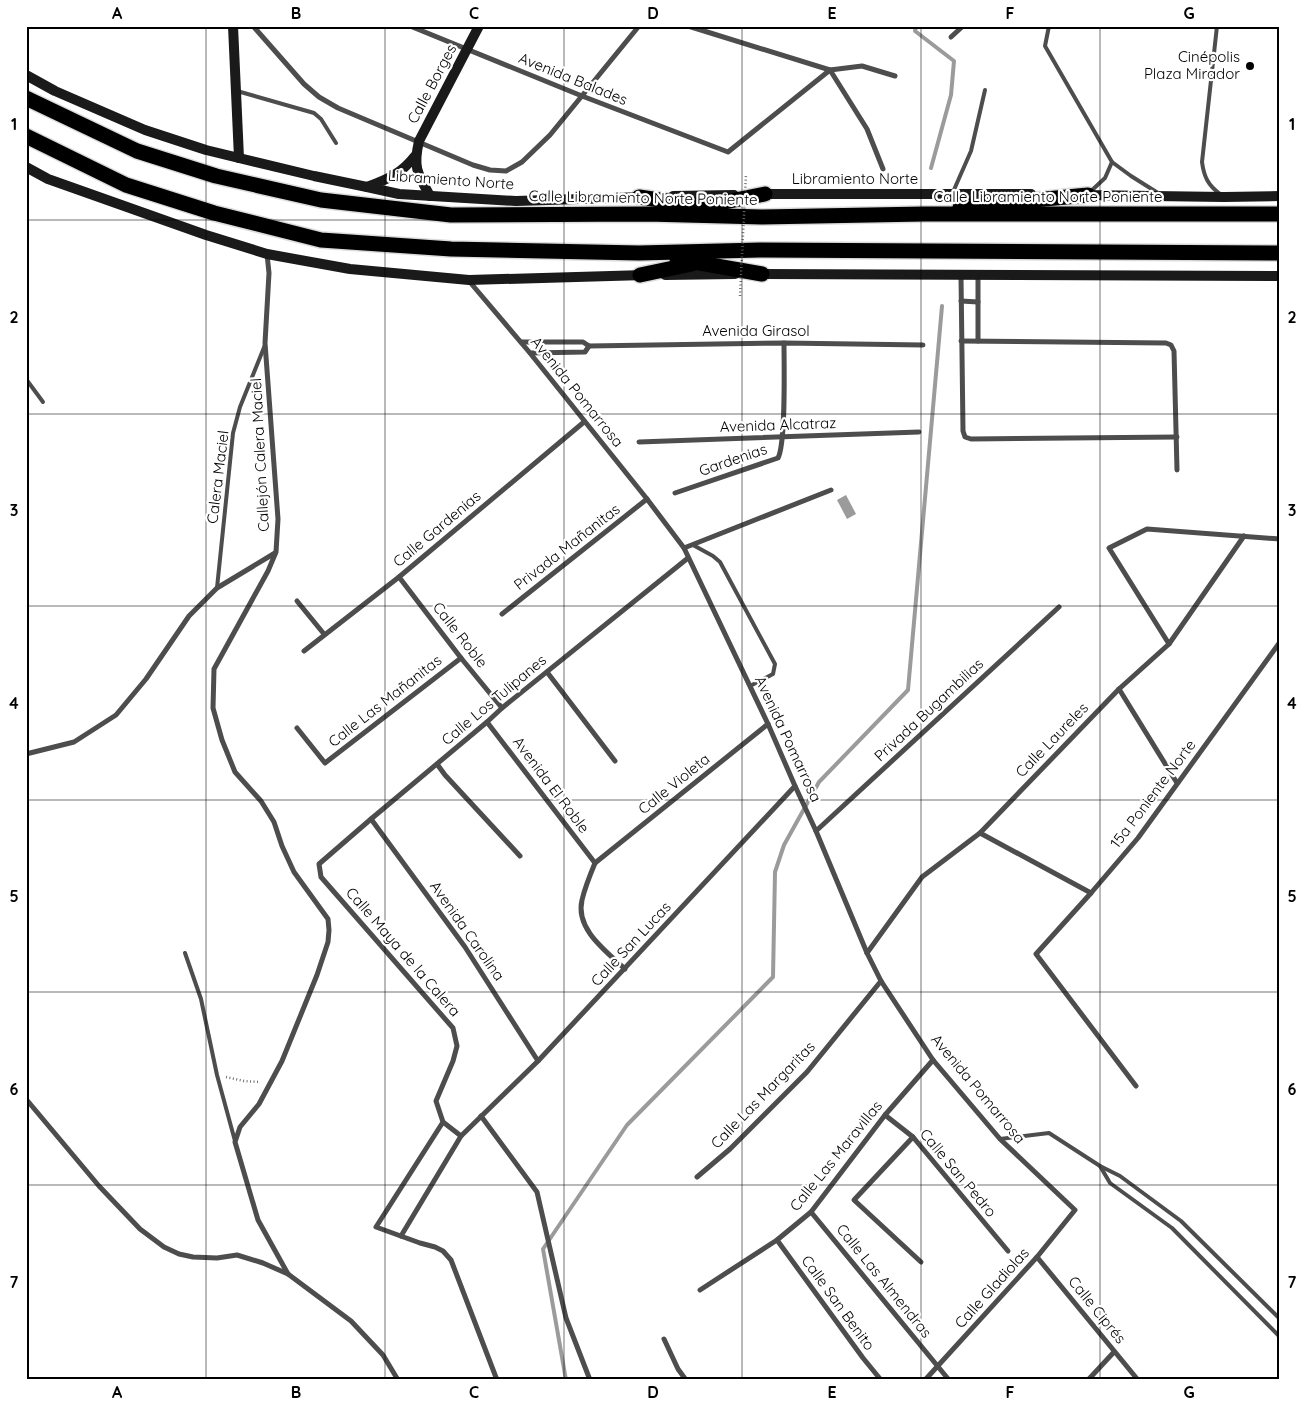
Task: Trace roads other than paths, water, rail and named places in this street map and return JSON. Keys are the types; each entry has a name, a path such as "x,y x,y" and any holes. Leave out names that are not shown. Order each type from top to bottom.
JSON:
{"highway":[{"name":"Calle Libramiento Norte Poniente","path":"26,98 137,151 216,176 320,200 451,215 647,214 762,217 924,214 1280,214"},
{"path":"26,136 126,185 214,213 321,240 451,249 639,253 760,250 1280,253"},
{"path":"647,214 704,206 765,194"},
{"path":"924,214 969,205 1088,195"},
{"path":"639,197 704,206 762,217"},
{"path":"640,275 760,250"},
{"path":"639,253 762,274"}],"street":[{"path":"233,26 239,158"},
{"path":"253,26 304,84 319,97 338,108 473,165 490,170 506,170 522,162 550,134 639,26"},
{"name":"Avenida Balades","path":"410,26 582,96 728,152 830,70"},
{"name":"Calle Borges","path":"430,196 416,168 415,156 419,141 479,26"},
{"path":"688,26 830,70 862,66 895,76"},
{"path":"951,37 963,26"},
{"path":"830,70 867,129 883,169"},
{"name":"Libramiento Norte","path":"26,75 55,91 145,130 206,150 399,194 516,201 765,194 1280,196"},
{"name":"Calle Borges","path":"367,187 393,177 406,168 415,156"},
{"path":"26,168 48,179 206,235 267,254 350,269 469,280 762,274 1280,276"},
{"name":"Callejón Calera Maciel","path":"235,1142 240,1127 259,1104 282,1061 317,975 328,942 329,930 328,919 294,872 274,822 261,801 235,772 222,740 213,708 214,669 268,571 276,552 278,519 265,343 269,273 267,254"},
{"path":"961,276 963,431 965,437 971,439 1177,437"},
{"path":"978,276 978,341"},
{"name":"Avenida Pomarrosa","path":"469,280 530,353 684,548 768,724 794,786 815,828 867,953 881,981 932,1060 1000,1139 1075,1210"},
{"path":"961,301 978,302"},
{"path":"961,341 1166,343 1172,345 1174,351 1177,470"},
{"name":"Avenida Girasol","path":"521,342 583,342 589,346 784,343 923,345"},
{"path":"782,437 784,343"},
{"name":"Avenida Girasol","path":"530,353 585,352 589,346"},
{"name":"Calle Gardenias","path":"304,651 399,577 584,422"},
{"name":"Avenida Alcatraz","path":"639,442 919,432"},
{"name":"Gardenias","path":"675,493 778,458 781,453 782,437"},
{"path":"684,548 831,490"},
{"name":"Privada Mañanitas","path":"502,614 647,499"},
{"path":"1168,644 1108,548 1147,529 1280,539"},
{"name":"Calle Laureles","path":"867,953 922,877 980,833 1119,689 1168,644 1244,536"},
{"path":"26,754 74,742 116,715 146,679 189,616 217,588 276,552"},
{"name":"Calle Los Tulipanes","path":"319,864 502,708 688,558"},
{"name":"Calle Roble","path":"399,577 502,708"},
{"path":"297,601 324,634"},
{"name":"Privada Bugambilias","path":"815,828 1059,608"},
{"name":"15a Poniente Norte","path":"1136,1086 1036,954 1138,838 1280,642"},
{"name":"Calle Las Mañanitas","path":"297,728 325,763 461,658"},
{"path":"548,672 615,761"},
{"path":"1119,689 1177,783"},
{"name":"Avenida El Roble","path":"487,722 595,863"},
{"name":"Calle Violeta","path":"595,863 768,724"},
{"path":"437,764 520,856"},
{"name":"Calle San Lucas","path":"401,1236 461,1136 538,1061 794,786"},
{"name":"Avenida Carolina","path":"371,819 465,947 538,1061"},
{"path":"980,833 1091,893"},
{"path":"595,863 582,900 580,913 584,926 592,936 625,969"},
{"name":"Calle Maya de la Calera","path":"319,864 321,877 453,1028 457,1046 453,1061 436,1101 443,1122"},
{"name":"Calle Las Margaritas","path":"696,1177 730,1149 807,1072 881,981"},
{"name":"Calle Las Maravillas","path":"700,1290 777,1240 811,1212 885,1115 932,1060"},
{"path":"26,1099 99,1186 140,1229 164,1247 179,1254 193,1257 217,1258 237,1255 263,1263 288,1274 351,1322 383,1355 398,1380"},
{"name":"Calle San Pedro","path":"885,1115 913,1137 1008,1252"},
{"path":"481,1116 537,1192 566,1318 587,1379"},
{"path":"461,1136 443,1122 376,1227 435,1247 443,1251 451,1260 497,1380"},
{"path":"913,1137 854,1200 921,1262"},
{"path":"235,1142 258,1220 288,1274"},
{"name":"Calle Gladiolas","path":"925,1380 1037,1257 1075,1210"},
{"name":"Calle Las Almendras","path":"811,1212 949,1380"},
{"name":"Calle San Benito","path":"777,1240 881,1380"},
{"name":"Calle Ciprés","path":"1037,1257 1138,1380"},
{"path":"664,1339 678,1370 686,1380"},
{"path":"1088,1380 1114,1352"}],"lane":[{"path":"1049,26 1045,46 1112,162 1164,196"},
{"path":"1216,26 1202,162 1204,175 1211,187 1224,197"},
{"path":"236,90 314,113 321,119 336,143"},
{"path":"952,194 971,151 984,90"},
{"path":"1088,195 1106,178 1112,162"},
{"name":"Calera Maciel","path":"217,588 232,433 265,343"},
{"path":"26,380 43,402"},
{"path":"693,544 720,562 775,664 773,674 750,686"},
{"path":"185,952 201,999 217,1075 235,1142"},
{"path":"1000,1139 1050,1133 1100,1166 1120,1176 1181,1221 1280,1319"},
{"path":"1100,1166 1110,1183 1172,1228 1280,1337"},
{"path":"1172,1228 1181,1221"}],"waterway":[{"path":"916,26 915,31 954,61 951,95 931,168"},
{"path":"566,1380 543,1249 627,1125 773,977 775,872 784,845 819,782 908,690 942,306"}],"place":[{"name":"Cinépolis Plaza Mirador","path":"1250,66"}]}
